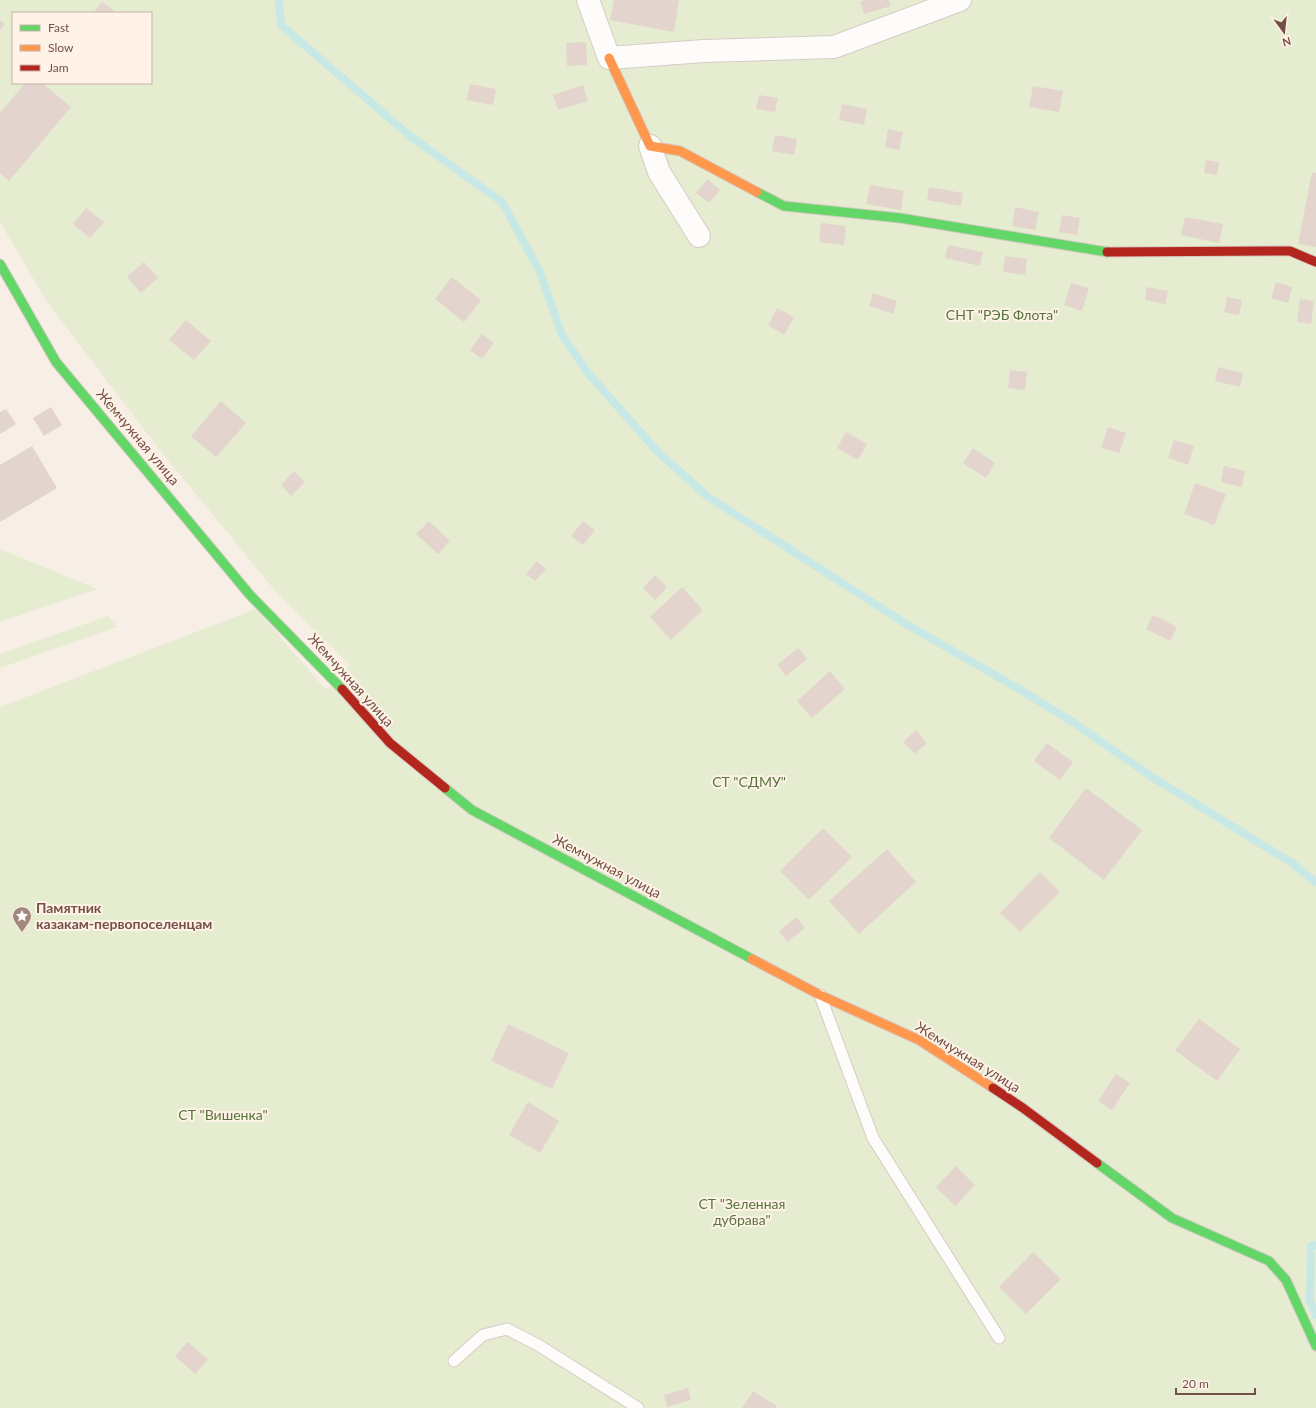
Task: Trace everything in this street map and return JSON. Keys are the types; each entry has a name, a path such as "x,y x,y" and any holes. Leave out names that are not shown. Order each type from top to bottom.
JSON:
{"street":[{"path":"588,0 609,58 650,146 659,172 699,236"},
{"path":"609,58 704,51 834,48 960,0"},
{"path":"650,146 680,151 784,206 900,218 1113,252 1290,251 1316,262"},
{"name":"Жемчужная улица","path":"0,264 56,362 250,595 341,688 390,743 472,810 820,995 918,1040 1023,1108 1172,1218 1269,1261 1286,1280 1316,1346"}],"lane":[{"path":"820,995 873,1138 999,1338"},
{"path":"454,1361 483,1335 507,1329 538,1344 638,1408"}],"green space":[{"path":"0,0 1316,0 1316,1408 0,1408 0,707 256,609 326,690 350,665 277,593 159,449 47,302 0,222"},
{"path":"0,549 97,589 0,622"},
{"path":"108,616 117,627 0,668 0,654"}],"building":[{"path":"614,0 679,0 674,32 610,20"},
{"path":"865,0 889,0 891,6 864,14 860,2"},
{"path":"102,2 116,12 94,12"},
{"path":"0,20 5,24 0,31"},
{"path":"586,42 587,65 567,66 566,43"},
{"path":"24,84 43,84 71,107 9,181 0,173 0,113"},
{"path":"470,84 496,89 493,105 467,100"},
{"path":"583,85 588,101 558,110 553,95"},
{"path":"1033,86 1063,91 1059,112 1029,107"},
{"path":"759,95 778,98 775,112 756,109"},
{"path":"842,104 867,109 864,125 839,120"},
{"path":"888,129 903,132 899,150 885,147"},
{"path":"775,135 797,139 794,155 772,151"},
{"path":"1206,160 1219,162 1217,175 1204,173"},
{"path":"1312,172 1316,173 1316,247 1298,244"},
{"path":"708,179 720,190 709,203 696,193"},
{"path":"870,185 904,191 901,210 866,204"},
{"path":"929,187 963,193 961,206 927,200"},
{"path":"1015,207 1039,212 1035,230 1012,226"},
{"path":"86,208 104,222 90,238 73,224"},
{"path":"1062,215 1080,218 1077,235 1059,232"},
{"path":"1185,217 1223,224 1219,243 1181,235"},
{"path":"821,223 846,226 844,245 819,242"},
{"path":"948,245 983,252 980,266 945,258"},
{"path":"1005,256 1027,259 1025,275 1003,272"},
{"path":"144,262 158,278 141,293 127,277"},
{"path":"452,277 481,300 464,322 435,299"},
{"path":"1276,282 1292,287 1288,303 1271,298"},
{"path":"1071,283 1089,288 1082,311 1064,305"},
{"path":"1147,287 1168,291 1165,304 1145,300"},
{"path":"873,293 897,301 893,314 869,306"},
{"path":"1227,297 1242,300 1239,315 1224,312"},
{"path":"1300,299 1314,301 1311,324 1297,322"},
{"path":"777,308 794,317 784,335 768,325"},
{"path":"186,320 211,341 194,360 169,340"},
{"path":"482,334 494,343 482,359 470,350"},
{"path":"1218,367 1243,373 1240,387 1215,381"},
{"path":"1010,370 1027,372 1025,390 1008,388"},
{"path":"221,401 246,423 216,457 191,436"},
{"path":"51,407 62,425 44,436 33,418"},
{"path":"6,409 16,424 0,434 0,412"},
{"path":"1108,427 1126,433 1119,453 1101,448"},
{"path":"846,432 867,444 858,460 837,448"},
{"path":"1174,440 1194,446 1188,465 1168,458"},
{"path":"32,446 57,488 0,522 0,465"},
{"path":"973,448 995,463 986,478 963,463"},
{"path":"1224,466 1245,471 1242,487 1221,482"},
{"path":"294,471 305,482 291,496 281,485"},
{"path":"1195,483 1226,494 1214,525 1184,514"},
{"path":"429,521 450,541 438,554 416,534"},
{"path":"583,521 595,530 583,545 571,536"},
{"path":"537,561 546,569 535,581 526,574"},
{"path":"655,575 667,587 655,600 643,588"},
{"path":"682,587 703,610 671,640 650,617"},
{"path":"1153,615 1177,627 1170,641 1146,629"},
{"path":"798,648 807,659 786,676 777,665"},
{"path":"830,671 845,689 812,718 797,701"},
{"path":"916,730 927,743 915,754 903,742"},
{"path":"1047,743 1073,762 1060,780 1034,761"},
{"path":"1086,788 1142,830 1104,880 1049,838"},
{"path":"823,828 852,857 809,900 780,871"},
{"path":"887,849 916,882 859,934 829,901"},
{"path":"1040,872 1060,892 1020,932 1000,913"},
{"path":"796,917 805,928 787,942 779,931"},
{"path":"1199,1019 1240,1049 1217,1081 1175,1050"},
{"path":"508,1024 569,1053 552,1089 491,1061"},
{"path":"1116,1074 1130,1083 1112,1110 1098,1101"},
{"path":"528,1102 559,1121 540,1153 509,1135"},
{"path":"956,1166 975,1185 955,1206 936,1187"},
{"path":"1033,1252 1061,1279 1026,1314 999,1287"},
{"path":"187,1342 208,1359 195,1374 175,1356"},
{"path":"688,1388 691,1400 667,1407 664,1395"},
{"path":"753,1391 777,1406 776,1408 742,1408"}],"waterway":[{"path":"279,0 281,25 410,136 502,202 539,270 562,335 588,373 658,452 707,496 906,624 1021,690 1074,723 1152,777 1292,863 1316,882"},
{"path":"1316,1245 1311,1246 1310,1301 1316,1315"}],"traffic: fast":[{"path":"757,192 784,206 900,218 1107,252"},
{"path":"0,264 56,362 250,595 342,689"},
{"path":"445,788 472,810 752,959"},
{"path":"1097,1163 1172,1218 1269,1261 1286,1280 1316,1346"}],"traffic: slow":[{"path":"609,58 650,146 680,151 757,192"},
{"path":"752,959 820,995 919,1040 993,1088"}],"traffic: jam":[{"path":"1107,252 1290,251 1316,262"},
{"path":"342,689 390,743 445,788"},
{"path":"993,1088 1023,1108 1097,1163"}],"place":[{"name":"Памятник казакам-первопоселенцам","path":"22,933"}],"park label":[{"name":"СНТ \"РЭБ Флота\"","path":"1002,315"},
{"name":"СТ \"СДМУ\"","path":"749,782"},
{"name":"СТ \"Вишенка\"","path":"223,1115"},
{"name":"СТ \"Зеленная дубрава\"","path":"742,1212"}]}
